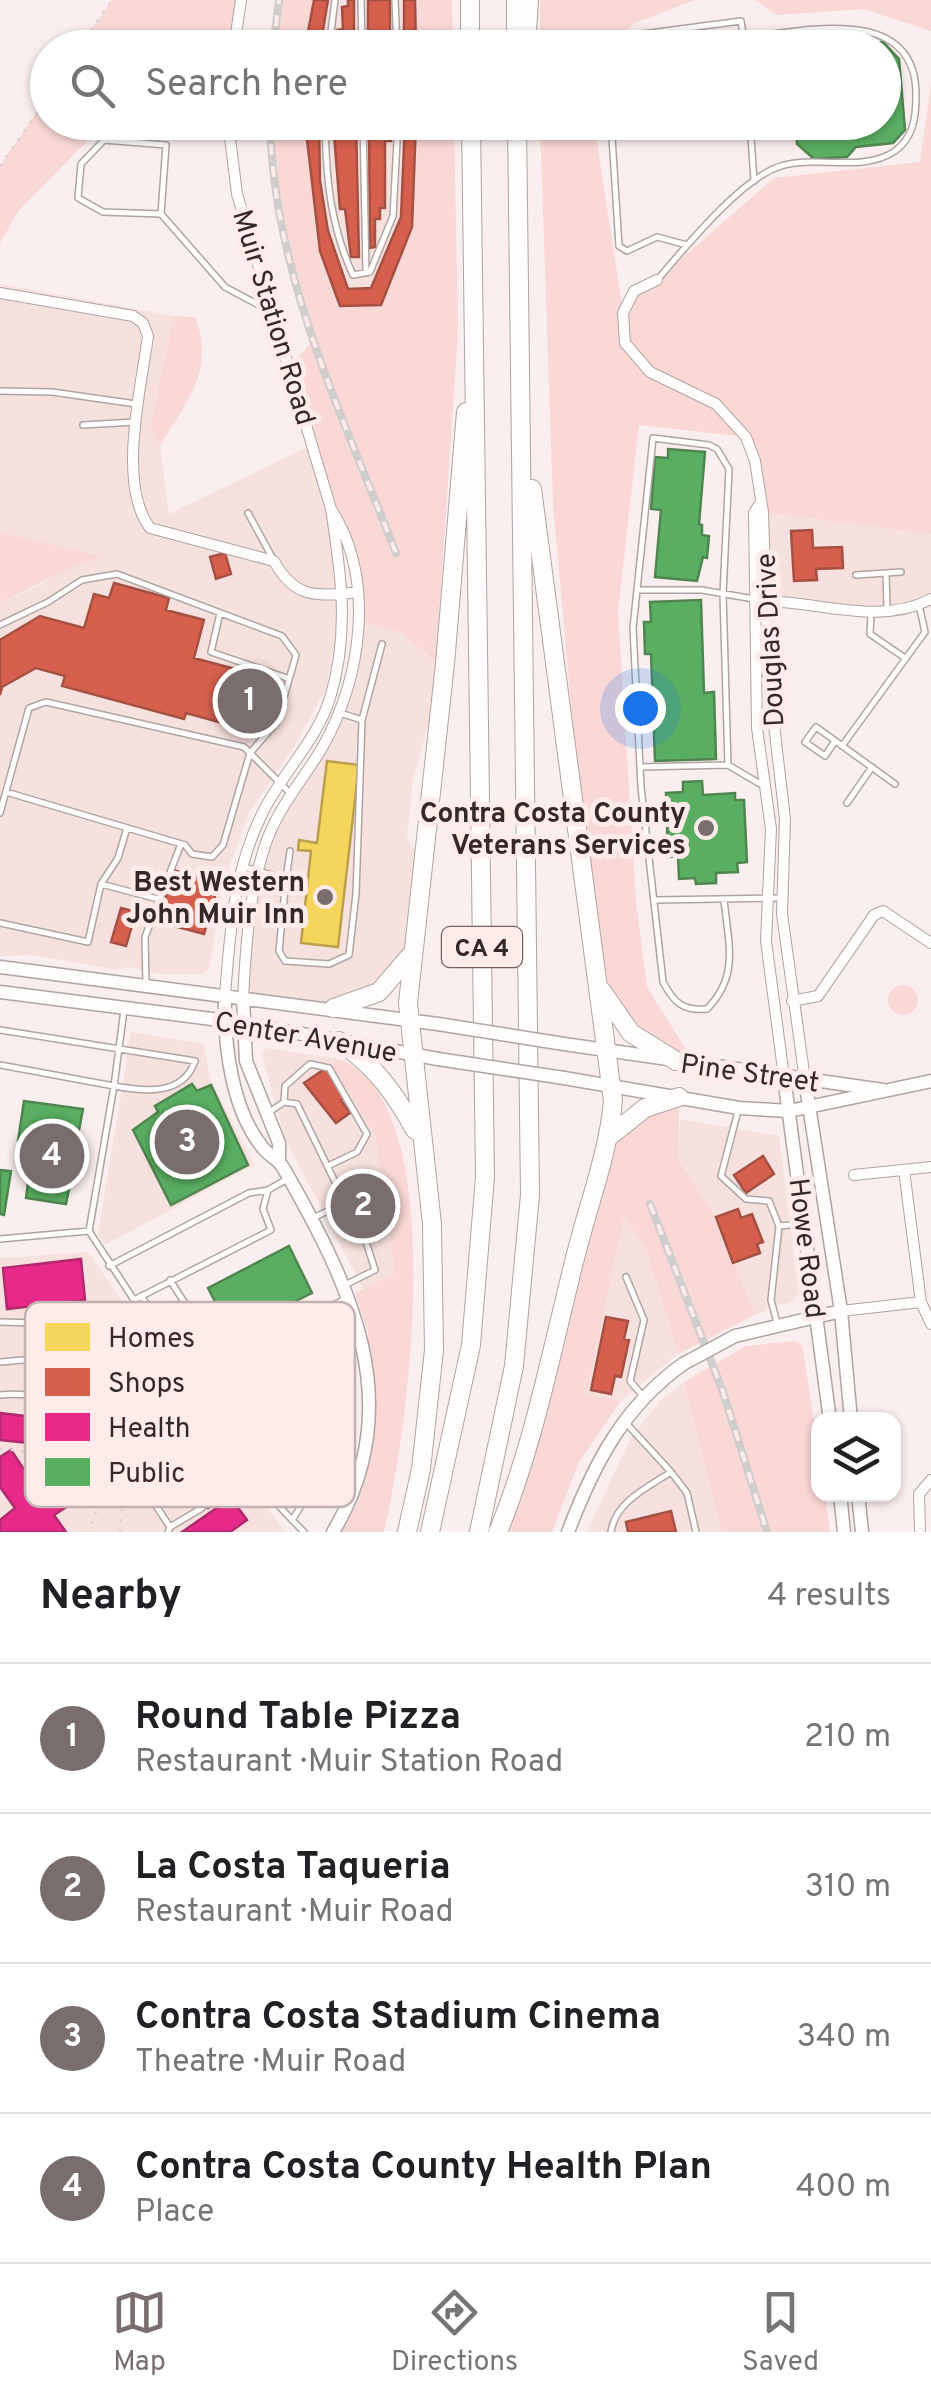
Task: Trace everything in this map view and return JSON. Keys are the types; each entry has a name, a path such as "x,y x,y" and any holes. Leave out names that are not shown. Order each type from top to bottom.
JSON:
{"highway":[{"path":"470,0 470,30"},
{"path":"516,0 516,30"},
{"path":"527,30 529,0"},
{"name":"CA 4","path":"430,1532 467,1374 484,1206 471,140"},
{"name":"CA 4","path":"479,1532 512,1380 529,1224 518,140"},
{"path":"406,1532 421,1468 434,1350 432,1224 408,1020 412,952 444,683 460,454 475,357"},
{"path":"498,1532 522,1463 610,1136 612,1086 521,402"},
{"path":"334,1008 379,992 412,952"},
{"path":"596,981 632,1033 676,1061"},
{"path":"338,1041 368,1061 390,1086 420,1138"},
{"path":"610,1136 645,1108 679,1098"}],"street":[{"path":"237,30 242,0"},
{"name":"Muir Station Road","path":"225,996 241,866 280,783 319,725 330,698 341,644 344,594 331,508 314,444 268,310 237,194 230,140"},
{"name":"Douglas Drive","path":"657,280 634,291 623,313 625,342 650,372 716,404 746,437 755,461 763,512 760,600 785,819 781,898 805,1080"},
{"path":"0,292 133,316 143,323 148,336 136,422 138,512 150,528 274,561 286,582 300,593 357,593"},
{"name":"Muir Station Road","path":"243,998 258,870 268,836 340,712 356,649 357,593 350,538 331,508"},
{"path":"784,1077 766,941 770,829 757,728 760,600 903,612 931,599"},
{"path":"792,1001 818,996 874,915 883,912 931,944"},
{"name":"Center Avenue","path":"0,968 334,1008 606,1050"},
{"name":"Center Avenue","path":"0,992 224,1020 612,1086"},
{"path":"225,996 224,1020 232,1073 244,1109 264,1150 279,1159 290,1178 351,1302"},
{"path":"243,998 246,1061 279,1143 279,1159"},
{"name":"Pine Street","path":"606,1050 895,1091"},
{"name":"Howe Road","path":"784,1077 829,1412"},
{"name":"Howe Road","path":"805,1080 841,1312 850,1412"},
{"name":"Pine Street","path":"612,1086 738,1108 789,1111 931,1081"},
{"path":"854,1175 931,1167"},
{"path":"904,1170 922,1302 931,1324"},
{"path":"568,1532 588,1478 623,1421 683,1364 735,1336 777,1323 922,1302"},
{"path":"355,1312 363,1334 369,1413 364,1462 355,1482"},
{"path":"920,1530 919,1494 931,1480"},
{"path":"841,1502 844,1532"},
{"path":"859,1502 862,1532"},
{"path":"333,1532 344,1507"}],"lane":[{"path":"331,30 335,0"},
{"path":"361,0 362,30"},
{"path":"395,0 396,30"},
{"path":"672,30 740,21 742,30"},
{"path":"657,280 754,181 781,166 872,159 898,148 912,131 916,80 914,68 901,48"},
{"path":"161,214 103,212 78,198 81,164 104,140 166,145 161,214 225,287 268,310"},
{"path":"325,140 326,186 338,243 353,276 370,272 393,216 397,140"},
{"path":"363,140 366,273"},
{"path":"612,140 620,246 628,251 657,237 688,245"},
{"path":"751,140 754,181"},
{"path":"0,391 52,392 139,404"},
{"path":"83,425 136,422"},
{"path":"724,899 730,965 725,990 707,1009 688,1010 672,1000 663,982 640,767 633,628 653,438 709,445 717,449 730,469 723,594 728,765"},
{"path":"248,513 274,561"},
{"path":"856,574 901,572"},
{"path":"886,573 887,611"},
{"path":"0,625 82,580 117,574 282,636 296,654 278,722 250,754 223,845 212,856 192,854 181,844 6,792"},
{"path":"638,590 760,600"},
{"path":"842,746 925,632 919,605"},
{"path":"871,611 870,634 905,658"},
{"path":"220,613 211,652 287,678"},
{"path":"290,851 281,957 338,962 353,946 362,720 382,644"},
{"path":"0,813 29,708 46,702 244,747 292,795"},
{"path":"340,712 362,720"},
{"path":"835,741 825,756 805,742 816,727 896,784"},
{"path":"640,767 728,765 762,785"},
{"path":"847,802 872,767"},
{"path":"0,924 88,942 101,884 118,858 127,828"},
{"path":"146,986 145,938 181,844"},
{"path":"241,866 286,879"},
{"path":"101,884 158,898"},
{"path":"656,900 781,898"},
{"path":"124,1007 89,1232 134,1300 271,1230 263,1210 268,1190"},
{"path":"0,1030 195,1061 178,1083 150,1092 0,1065"},
{"path":"284,1102 285,1086 302,1068 310,1064 328,1068 367,1134 357,1152 330,1165"},
{"path":"265,1114 284,1102 297,1104 330,1165 340,1192 332,1209 311,1218"},
{"path":"738,1108 722,1176 746,1199 768,1201 779,1226 771,1300 777,1323"},
{"path":"108,1266 249,1193 268,1190 290,1178"},
{"path":"331,1302 375,1270 362,1230 332,1209"},
{"path":"779,1226 804,1224"},
{"path":"0,1239 89,1232"},
{"path":"626,1278 644,1320 630,1382 644,1397"},
{"path":"170,1280 184,1302"},
{"path":"141,1296 145,1302"},
{"path":"0,1322 25,1323"},
{"path":"0,1362 25,1361"},
{"path":"0,1395 25,1396"},
{"path":"623,1421 671,1472 686,1494 696,1532"},
{"path":"611,1532 612,1518 628,1501 671,1472"},
{"path":"155,1507 169,1530 201,1507"},
{"path":"282,1507 304,1532"},
{"path":"292,1520 301,1507"}],"path":[{"path":"91,30 112,0"},
{"path":"0,166 30,123"},
{"path":"0,1449 25,1452"},
{"path":"88,1532 98,1507"},
{"path":"120,1532 121,1512 126,1507"}],"shaded area":[{"path":"112,0 241,0 237,30 91,30"},
{"path":"279,0 314,0 308,30 275,30"},
{"path":"314,0 415,0 416,30 309,30"},
{"path":"415,0 452,0 453,30 416,30"},
{"path":"540,0 695,0 635,23 628,30 540,30"},
{"path":"755,0 931,0 931,31 864,9 777,15"},
{"path":"931,84 931,534 763,512 746,437 639,425 618,613 636,902 647,987 695,1064 645,1043 596,981 553,504 541,140 597,140 623,311 634,291 657,280 774,178 920,162"},
{"path":"30,122 30,140 88,140 19,210 0,243 0,166"},
{"path":"272,140 307,140 320,251 341,306 381,305 412,227 415,140 454,140 458,332 436,662 402,633 359,620 350,538 331,509 287,370 313,340 282,231"},
{"path":"307,140 415,140 412,227 381,305 340,306 320,251"},
{"path":"0,284 174,316 150,428 160,446 169,514 314,444 331,509 341,644 335,642 326,689 295,745 249,813 224,881 209,970 202,974 161,974 130,967 117,970 32,955 0,956 0,602 37,587 71,565 100,557 0,532"},
{"path":"174,316 195,317 202,353 195,385 160,446 150,428"},
{"path":"763,512 931,534 931,599 903,612 766,601"},
{"path":"0,532 103,557 0,602"},
{"path":"359,620 402,633 436,662 429,721 413,781 407,838 423,863 402,969 334,1008 243,998 245,959 268,836 340,712"},
{"path":"903,985 914,989 918,1000 914,1011 903,1015 892,1011 888,1000 892,989"},
{"path":"131,1032 204,1044 210,1078 254,1165 105,1245 98,1235"},
{"path":"266,1048 335,1058 333,1069 375,1133 395,1274 363,1289 284,1136 262,1054"},
{"path":"335,1058 373,1085 397,1134 410,1199 414,1273 411,1350 384,1532 333,1532 344,1507 355,1507 355,1481 363,1462 368,1333 355,1293 395,1273 375,1134 333,1068"},
{"path":"679,1097 679,1160 716,1217 755,1315 678,1354 647,1251 624,1216 587,1394 621,1401 579,1462 552,1532 498,1532 610,1136"},
{"path":"680,1119 779,1136 799,1293 790,1303 765,1307 766,1311 755,1315 716,1217 679,1159"},
{"path":"624,1215 647,1251 678,1354 621,1401 587,1395"},
{"path":"88,1252 123,1302 25,1302 25,1507 267,1507 285,1532 0,1532 0,1258"},
{"path":"795,1341 802,1345 813,1412 811,1502 826,1502 830,1532 722,1532 684,1382 746,1346"},
{"path":"684,1382 722,1532 587,1532 631,1437 661,1400"}],"building: Homes":[{"name":"Best Western John Muir Inn","path":"327,761 359,765 338,947 301,943 311,851 298,850 299,840 317,843"}],"building: Shops":[{"path":"314,0 328,0 323,30 308,30"},
{"path":"348,0 354,0 354,30 337,30 343,29 342,7 348,6"},
{"path":"368,0 390,0 390,30 368,30"},
{"path":"404,0 415,0 416,30 404,30"},
{"path":"307,140 319,140 320,181 328,231 348,289 371,288 401,217 404,140 415,140 412,227 381,305 340,306 320,251"},
{"path":"334,140 356,140 359,257 351,257 345,209 340,209"},
{"path":"369,140 391,140 385,141 385,208 380,208 380,219 375,219 375,247 370,248"},
{"path":"812,530 813,548 842,547 843,568 816,569 817,580 794,581 791,531"},
{"path":"225,553 231,574 216,579 210,557"},
{"path":"114,583 169,598 166,610 204,620 194,658 277,680 263,734 186,713 184,719 62,686 65,676 36,668 2,687 0,695 0,640 40,616 84,628 94,594 109,598"},
{"path":"173,870 202,878 200,884 217,889 204,934 159,922"},
{"path":"121,908 136,912 126,946 111,942"},
{"path":"326,1068 346,1097 341,1100 350,1113 336,1123 304,1083"},
{"path":"763,1156 774,1174 746,1193 734,1175"},
{"path":"738,1209 741,1218 752,1214 763,1242 757,1244 760,1253 733,1263 716,1217"},
{"path":"606,1317 628,1321 624,1339 629,1340 621,1377 615,1376 611,1394 591,1390"},
{"path":"671,1511 676,1532 628,1532 626,1522"}],"building: Health":[{"path":"81,1259 85,1300 25,1302 25,1307 7,1309 3,1268"},
{"path":"0,1413 25,1416 25,1443 0,1440"},
{"path":"11,1450 25,1471 25,1507 66,1507 54,1515 66,1532 0,1532 0,1520 15,1508 0,1487 0,1457"},
{"path":"218,1507 238,1507 247,1520 230,1532 182,1532"}],"building: Public":[{"path":"901,83 905,130 901,134"},
{"path":"797,140 896,140 856,147 847,157 814,159"},
{"path":"668,449 705,452 699,524 702,535 709,536 707,558 703,557 697,581 655,577 661,510 651,509 655,457 668,458"},
{"path":"701,600 704,693 714,692 716,759 655,761 651,654 645,654 644,622 651,622 650,602"},
{"name":"Contra Costa County Veterans Services","path":"702,781 703,795 735,793 735,800 744,800 747,862 737,863 738,872 716,873 716,883 696,884 695,878 679,879 678,856 668,857 666,793 683,792 683,782"},
{"path":"192,1084 197,1091 211,1085 248,1165 171,1205 133,1130 158,1112 155,1106"},
{"path":"24,1101 83,1109 75,1151 68,1149 64,1168 73,1169 66,1204 26,1198 31,1162 37,1163 41,1144 18,1141"},
{"path":"0,1170 11,1171 4,1215 0,1214"},
{"path":"289,1246 312,1293 294,1302 215,1302 208,1288"}],"railway":[{"path":"275,30 279,0"},
{"path":"271,140 283,234 297,289 333,396 396,553"},
{"path":"650,1204 723,1392 767,1532"}],"place":[{"name":"Round Table Pizza","path":"250,701"},
{"name":"Contra Costa County Veterans Services","path":"706,828"},
{"name":"Best Western John Muir Inn","path":"325,897"},
{"name":"Contra Costa Stadium Cinema","path":"187,1142"},
{"name":"Contra Costa County Health Plan","path":"52,1156"},
{"name":"La Costa Taqueria","path":"363,1206"}]}
